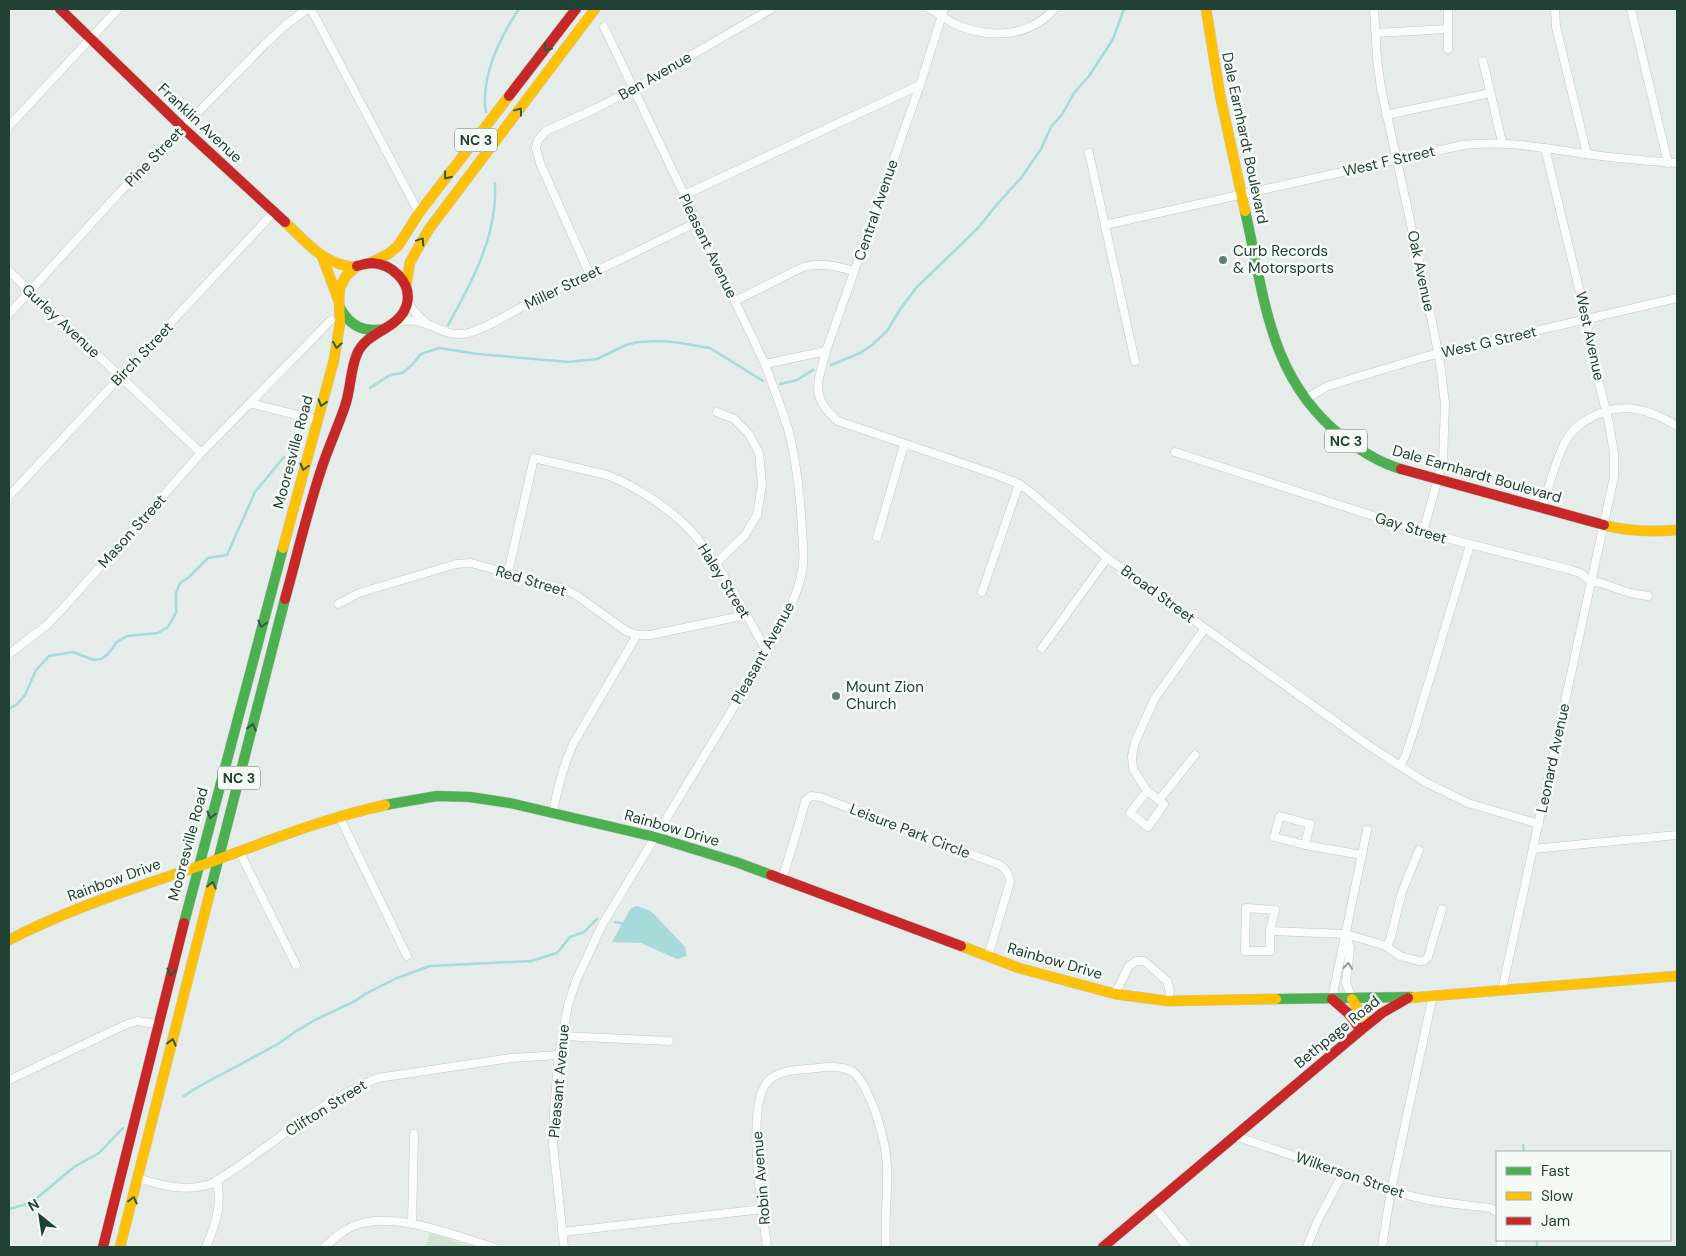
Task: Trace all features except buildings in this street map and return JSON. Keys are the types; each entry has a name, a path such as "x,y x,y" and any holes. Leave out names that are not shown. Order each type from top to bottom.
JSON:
{"main road":[{"name":"Franklin Avenue","path":"60,9 183,128 322,256 335,264 356,267"},
{"name":"NC 3","path":"370,262 388,254 398,246 419,213 576,9"},
{"name":"Mooresville Road","path":"120,1247 284,599 322,467 349,394 357,354 364,344 392,325 404,311 407,274 412,256 429,229 595,9"},
{"name":"Dale Earnhardt Boulevard","path":"1206,9 1213,60 1276,343 1284,364 1305,399 1318,415 1333,430 1368,455 1390,466 1603,526 1648,532 1677,530"},
{"name":"Franklin Avenue","path":"322,256 339,302"},
{"path":"356,267 370,262 390,267 398,273 406,291"},
{"name":"Mooresville Road","path":"103,1247 198,865 336,354 340,319 339,289 349,272 356,267"},
{"path":"339,302 346,318 358,328 374,331 392,325"},
{"name":"Rainbow Drive","path":"9,940 32,928 85,906 238,850 339,816 437,796 470,797 510,803 655,837 736,862 1019,968 1115,994 1168,1001 1411,997"},
{"name":"Bethpage Road","path":"1103,1247 1364,1027 1397,1003 1411,997 1677,976"},
{"path":"1332,999 1346,1008 1355,1020 1364,1027"},
{"path":"1352,999 1364,1027"}],"street":[{"path":"9,126 118,9"},
{"name":"Pine Street","path":"9,314 119,193 265,44 286,24 307,9"},
{"path":"311,9 419,213"},
{"name":"Ben Avenue","path":"590,275 540,163 536,148 538,140 546,131 633,89 771,9"},
{"path":"930,9 943,13 957,25 982,32 1001,34 1027,29 1040,22 1054,9"},
{"name":"Oak Avenue","path":"1374,9 1378,72 1438,354 1445,404 1443,461 1423,532"},
{"path":"1448,9 1448,49"},
{"path":"1555,9 1556,27 1587,154"},
{"path":"1631,9 1668,163"},
{"name":"Central Avenue","path":"826,351 920,85 943,13"},
{"name":"Pleasant Avenue","path":"564,1247 553,1144 554,1110 561,1036 566,1011 576,981 596,936 767,652 792,602 801,576 804,560 802,517 789,434 765,364 604,27"},
{"path":"1376,33 1448,30"},
{"path":"1483,61 1502,142"},
{"path":"684,195 920,85"},
{"path":"1386,115 1490,93"},
{"name":"West F Street","path":"1105,225 1463,145 1502,142 1587,154 1677,163"},
{"name":"West Avenue","path":"1545,148 1607,411 1614,454 1614,477 1603,526"},
{"path":"1089,153 1135,361"},
{"name":"Birch Street","path":"9,496 274,212"},
{"name":"Miller Street","path":"392,325 410,320 427,324 450,334 471,333 697,222"},
{"path":"735,301 802,267 814,264 834,265 854,270"},
{"name":"Gurley Avenue","path":"9,271 201,453"},
{"name":"Miller Street","path":"406,291 412,308 427,324"},
{"name":"West G Street","path":"1305,399 1328,386 1438,354 1677,298"},
{"name":"Mason Street","path":"9,654 47,625 201,453 330,320"},
{"path":"765,364 826,351"},
{"name":"Broad Street","path":"826,351 818,380 818,392 822,405 830,414 844,424 1019,484 1107,558 1400,766 1425,782 1468,804 1539,824"},
{"path":"250,403 317,420"},
{"path":"1542,509 1555,469 1570,435 1582,422 1607,411 1623,408 1646,411 1677,426"},
{"path":"716,563 745,535 757,515 762,484 759,453 749,434 734,419 717,412"},
{"path":"877,537 904,445"},
{"name":"Gay Street","path":"1175,452 1423,532 1568,569 1580,573 1591,581 1630,593 1648,596"},
{"name":"Haley Street","path":"508,573 534,458 592,471 618,480 655,501 681,521 696,536 716,563 767,652"},
{"path":"982,592 1019,484"},
{"name":"Leonard Avenue","path":"1502,990 1603,526"},
{"path":"1400,766 1416,724 1470,545"},
{"path":"1042,648 1107,558"},
{"name":"Red Street","path":"338,604 359,594 456,564 471,564 564,589 576,595 626,631 637,635"},
{"path":"553,813 558,785 573,744 637,635 650,635 746,615"},
{"path":"1147,791 1130,813 1148,827 1164,804 1147,791 1133,769 1132,756 1135,742 1154,698 1205,628"},
{"path":"1159,800 1195,755"},
{"name":"Leisure Park Circle","path":"782,880 806,800 811,796 820,797 1000,865 1006,869 1010,882 988,956"},
{"path":"339,816 407,956"},
{"path":"1304,845 1310,824 1280,816 1274,837 1304,845 1362,855"},
{"path":"1332,999 1367,830"},
{"path":"1533,850 1677,835"},
{"path":"238,850 296,965"},
{"path":"1386,946 1390,940 1402,892 1419,850"},
{"path":"1246,908 1275,910 1270,931 1270,951 1245,951 1246,908"},
{"path":"1270,931 1346,934 1386,946 1400,956 1424,961 1428,957 1442,909"},
{"path":"1346,934 1350,948 1346,983 1352,999"},
{"path":"1115,994 1129,966 1136,961 1144,961 1167,981 1170,992 1168,1001"},
{"path":"1382,1247 1391,1190 1433,996"},
{"path":"9,1080 127,1024 137,1021 158,1024"},
{"path":"561,1036 669,1041"},
{"name":"Clifton Street","path":"138,1178 159,1185 185,1189 211,1184 312,1115 362,1084 378,1078 511,1058 559,1055"},
{"name":"Robin Avenue","path":"767,1247 756,1126 759,1101 766,1083 771,1078 784,1073 824,1067 842,1067 860,1078 874,1110 886,1150 886,1247"},
{"path":"412,1224 414,1134"},
{"name":"Wilkerson Street","path":"1235,1136 1397,1193 1443,1202 1490,1208 1496,1211"},
{"path":"1307,1247 1317,1222 1343,1173"},
{"path":"206,1247 216,1225 218,1180"},
{"path":"1153,1205 1186,1247"},
{"path":"562,1232 763,1209"},
{"path":"324,1247 340,1233 358,1224 380,1220 412,1224 493,1247"}],"green space":[{"path":"430,1233 473,1247 425,1247"}],"water":[{"path":"637,906 653,913 685,947 687,956 677,959 641,943 612,942 631,908"}],"waterway":[{"path":"486,112 486,85 493,58 505,32 519,9"},
{"path":"831,365 860,353 887,331 916,288 978,228 1021,178 1041,149 1051,127 1063,113 1074,93 1089,76 1113,39 1124,9"},
{"path":"448,325 474,275 488,239 495,202 495,183"},
{"path":"370,388 390,375 402,373 421,354 439,348 478,354 569,362 597,359 626,345 638,342 660,341 710,348 763,381"},
{"path":"780,384 797,380 813,370"},
{"path":"9,709 17,704 25,695 36,670 49,656 73,652 94,660 101,659 108,654 117,642 127,636 158,633 168,627 176,613 176,593 180,583 189,577 208,558 227,555 255,492 284,457"},
{"path":"184,1096 278,1044 315,1020 397,978 430,966 531,961 557,953 570,937 584,932 597,919"},
{"path":"615,922 625,924"},
{"path":"9,1209 27,1204 37,1198 74,1167 99,1153 123,1128"},
{"path":"1523,1145 1524,1151"},
{"path":"1537,1241 1537,1247"}],"traffic: fast":[{"path":"1245,211 1265,305 1274,335 1285,363 1299,390 1319,415 1344,438 1371,456 1401,469"},
{"path":"340,308 348,319 358,327 370,330 384,329"},
{"path":"184,923 283,548"},
{"path":"211,888 285,599"},
{"path":"385,805 437,796 470,797 510,803 655,837 771,875"},
{"path":"1276,999 1411,997"}],"traffic: slow":[{"path":"406,286 410,262 429,229 595,9"},
{"path":"1206,9 1220,95 1245,211"},
{"path":"372,262 388,254 398,246 419,213 509,96"},
{"path":"285,222 325,258 345,266 356,267"},
{"path":"322,256 338,299"},
{"path":"283,548 334,360 340,323 340,287 346,276 357,266"},
{"path":"1604,525 1640,531 1677,530"},
{"path":"9,940 57,917 107,898 318,824 385,805"},
{"path":"120,1247 211,888"},
{"path":"961,946 1019,968 1115,994 1168,1001 1276,999"},
{"path":"1408,998 1677,976"},
{"path":"1352,999 1367,1024"}],"traffic: jam":[{"path":"60,9 183,128 285,222"},
{"path":"509,96 576,9"},
{"path":"285,599 316,486 347,400 357,354 362,346 375,334 398,319 407,304 406,288 399,276 393,271 387,267 372,263 357,266"},
{"path":"1401,469 1604,525"},
{"path":"771,875 961,946"},
{"path":"103,1247 184,923"},
{"path":"1103,1247 1361,1030 1382,1013 1408,998"},
{"path":"1332,999 1348,1013 1361,1030"}],"place":[{"name":"Curb Records & Motorsports","path":"1223,260"},
{"name":"Mount Zion Church","path":"836,696"}]}
